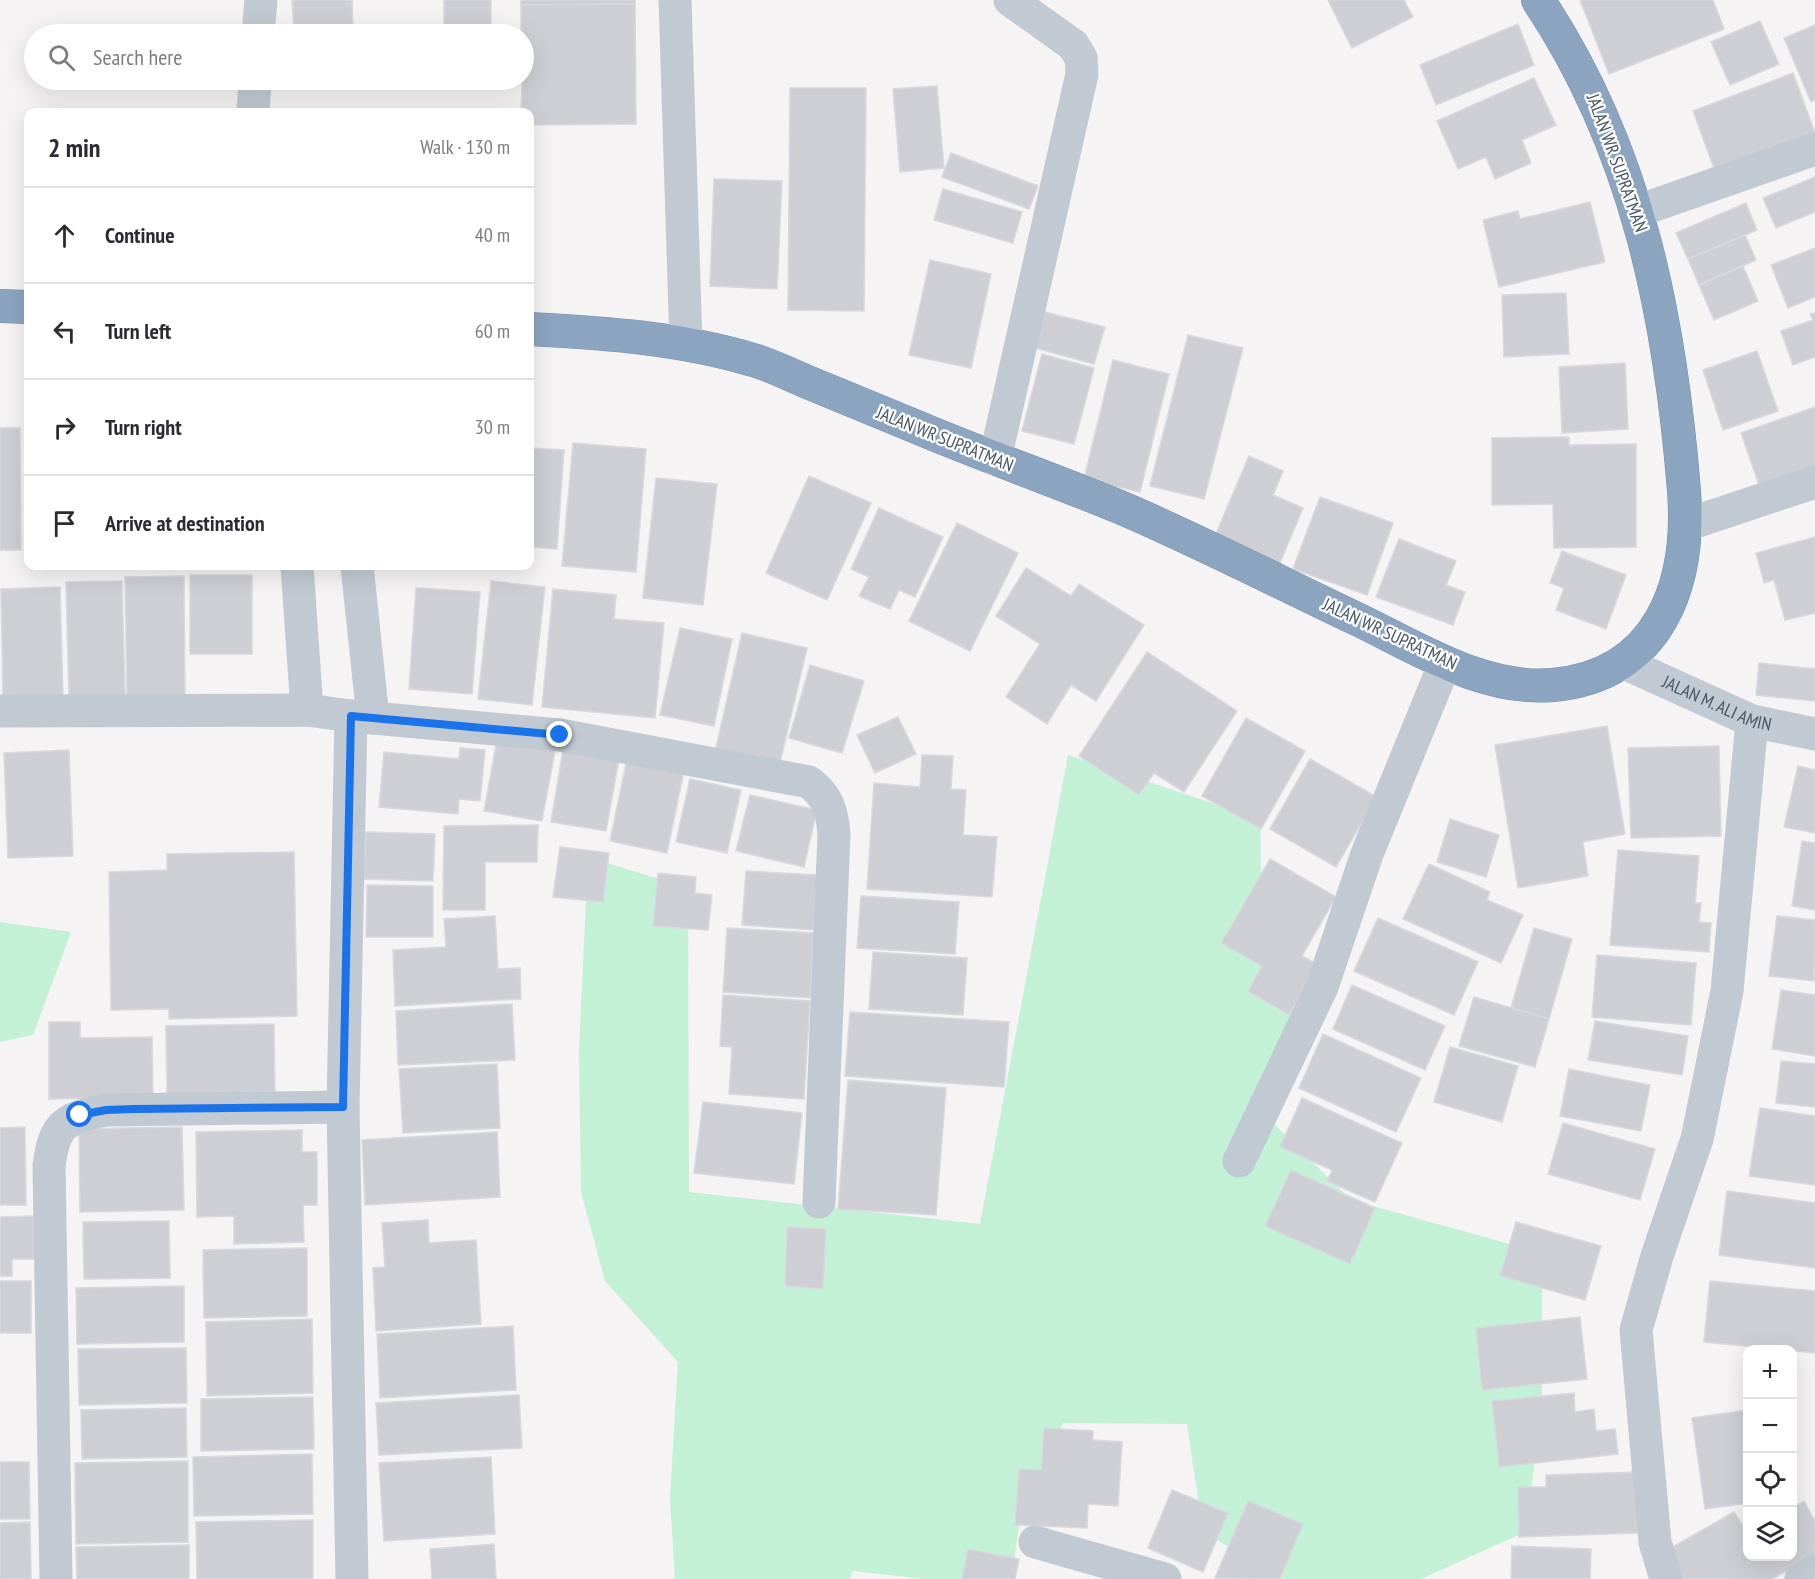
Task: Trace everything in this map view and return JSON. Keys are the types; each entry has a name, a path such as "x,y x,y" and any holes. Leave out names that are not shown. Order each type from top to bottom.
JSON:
{"highway":[{"name":"JALAN WR SUPRATMAN","path":"534,329 620,334 687,344 755,360 995,459 1129,511 1444,663 1517,684 1553,685 1588,678 1622,662 1652,635 1668,610 1679,573 1686,525 1678,425 1664,324 1638,211 1588,85 1563,38 1538,0"},
{"path":"0,306 24,307"}],"street":[{"path":"259,24 261,0"},
{"path":"675,0 687,344"},
{"path":"995,459 1082,74 1082,58 1073,45 1010,0"},
{"path":"253,108 254,90"},
{"path":"1638,211 1815,149"},
{"path":"1686,525 1815,482"},
{"path":"297,570 307,710"},
{"path":"352,1579 343,1107 362,717 357,570"},
{"name":"JALAN M. ALI AMIN","path":"1622,662 1752,721 1815,734"},
{"path":"1239,1161 1322,987 1367,854 1444,663"},
{"path":"0,711 307,710 560,735 808,782 823,793 832,810 834,834 819,1202"},
{"path":"1666,1579 1655,1542 1636,1330 1657,1256 1697,1140 1727,991 1752,721"},
{"path":"56,1579 49,1166 52,1141 63,1123 80,1115 106,1110 343,1107"},
{"path":"1035,1542 1165,1579"},
{"path":"1801,1579 1815,1571"}],"green space":[{"path":"1068,755 1260,819 1262,921 1308,1013 1272,1122 1351,1200 1542,1253 1542,1410 1525,1532 1421,1579 1284,1579 1203,1532 1187,1424 1063,1423 1022,1507 1011,1579 924,1579 853,1571 850,1579 675,1579 670,1499 678,1362 605,1281 581,1192 579,1051 588,857 688,888 689,1192 980,1224"},
{"path":"0,922 71,932 33,1035 0,1042"}],"building":[{"path":"292,0 352,0 353,24 294,24"},
{"path":"444,0 491,0 491,24 444,24"},
{"path":"521,0 635,0 635,4 521,5"},
{"path":"1328,0 1404,0 1413,17 1352,48"},
{"path":"1580,0 1713,0 1724,29 1609,74"},
{"path":"635,4 636,124 534,125 534,108 521,108 522,90 534,90 534,24 521,24 521,5"},
{"path":"1760,21 1779,64 1730,85 1711,42"},
{"path":"1518,24 1534,65 1436,105 1420,65"},
{"path":"1815,25 1815,100 1811,102 1784,38"},
{"path":"1793,73 1815,133 1715,171 1693,111"},
{"path":"1534,78 1556,125 1522,140 1531,163 1495,179 1486,157 1458,169 1437,121"},
{"path":"937,86 944,168 900,172 893,89"},
{"path":"790,88 866,88 864,311 788,310"},
{"path":"951,153 1038,186 1029,209 942,177"},
{"path":"1815,177 1815,212 1776,228 1763,198"},
{"path":"714,179 782,181 777,289 710,286"},
{"path":"943,189 1022,212 1013,243 934,220"},
{"path":"1590,202 1605,262 1499,287 1483,220 1518,211 1520,219"},
{"path":"1746,203 1757,230 1688,259 1676,233"},
{"path":"1745,235 1756,260 1699,285 1688,259"},
{"path":"1815,248 1815,297 1788,308 1771,265"},
{"path":"930,260 991,274 971,368 909,355"},
{"path":"1743,266 1758,301 1714,320 1699,285"},
{"path":"1566,293 1569,354 1504,357 1502,295"},
{"path":"1045,312 1105,327 1094,364 1035,348"},
{"path":"1815,313 1815,357 1793,365 1781,331 1813,320 1810,314"},
{"path":"1188,335 1243,348 1204,499 1150,486"},
{"path":"1757,351 1778,411 1723,430 1703,370"},
{"path":"1042,354 1094,368 1074,444 1022,431"},
{"path":"1113,360 1169,374 1140,492 1084,479"},
{"path":"1625,363 1628,429 1562,433 1559,367"},
{"path":"1815,407 1815,469 1760,488 1741,433"},
{"path":"0,428 20,428 21,550 0,550"},
{"path":"1569,437 1569,445 1636,444 1636,547 1554,548 1553,504 1492,505 1492,438"},
{"path":"573,443 646,449 636,572 562,566"},
{"path":"534,448 564,450 557,549 534,547"},
{"path":"1249,456 1283,471 1273,495 1303,508 1277,570 1212,543"},
{"path":"809,476 871,503 827,600 766,573"},
{"path":"656,478 717,484 703,605 643,598"},
{"path":"1320,497 1393,523 1367,595 1293,569"},
{"path":"879,508 943,537 915,597 899,590 890,609 859,596 869,577 851,569"},
{"path":"957,523 1018,553 970,651 909,621"},
{"path":"1815,537 1815,613 1785,620 1774,580 1764,583 1756,553"},
{"path":"1399,539 1456,561 1446,585 1465,592 1453,625 1376,597"},
{"path":"1562,551 1626,575 1606,629 1556,610 1564,588 1550,583"},
{"path":"1026,568 1071,596 1079,584 1144,625 1096,701 1071,685 1047,724 1006,697 1040,644 996,616"},
{"path":"190,575 252,575 252,654 190,654"},
{"path":"184,576 185,695 127,697 125,577"},
{"path":"122,581 125,697 69,699 66,582"},
{"path":"491,581 545,587 532,705 478,699"},
{"path":"60,587 63,698 3,699 1,589"},
{"path":"416,588 480,592 472,694 409,689"},
{"path":"553,589 616,595 614,619 664,623 655,718 542,707"},
{"path":"680,628 732,639 714,726 660,715"},
{"path":"742,633 807,648 780,763 716,748"},
{"path":"1147,652 1237,711 1184,792 1154,773 1139,795 1079,756"},
{"path":"1759,663 1815,669 1815,701 1756,695"},
{"path":"810,665 864,681 842,753 789,738"},
{"path":"898,717 916,754 875,773 857,735"},
{"path":"1246,718 1305,751 1261,829 1202,796"},
{"path":"1607,726 1625,834 1583,842 1588,876 1518,888 1495,745"},
{"path":"497,740 555,751 542,821 484,811"},
{"path":"1719,746 1721,836 1631,838 1628,748"},
{"path":"460,748 485,750 480,801 459,799 458,814 379,807 384,752 459,759"},
{"path":"69,750 73,856 8,858 4,753"},
{"path":"563,750 619,759 606,831 551,822"},
{"path":"922,755 953,756 951,789 966,790 963,835 997,837 992,897 867,889 874,783 920,787"},
{"path":"627,759 684,771 667,853 610,841"},
{"path":"1310,759 1377,797 1336,867 1270,829"},
{"path":"1798,766 1815,770 1815,833 1784,827"},
{"path":"690,779 741,790 727,853 676,842"},
{"path":"750,795 817,810 804,867 736,851"},
{"path":"1450,819 1499,835 1486,877 1437,862"},
{"path":"538,825 537,862 485,862 485,910 443,910 444,826"},
{"path":"366,832 435,834 433,881 364,879"},
{"path":"1802,841 1815,843 1815,910 1792,906"},
{"path":"560,847 609,853 603,902 553,897"},
{"path":"1618,850 1699,856 1695,903 1701,903 1699,922 1711,923 1709,952 1610,945"},
{"path":"294,852 297,1016 169,1019 169,1009 111,1010 109,872 167,870 167,854"},
{"path":"1270,859 1336,897 1302,956 1319,965 1289,1015 1248,991 1262,966 1221,943"},
{"path":"1429,864 1490,892 1487,900 1523,915 1501,963 1403,919"},
{"path":"746,871 818,875 814,930 742,925"},
{"path":"658,873 696,877 695,893 712,895 708,930 653,926"},
{"path":"367,885 433,886 433,937 366,937"},
{"path":"861,896 959,902 955,954 857,948"},
{"path":"495,916 498,969 520,968 521,999 395,1006 393,950 446,947 444,919"},
{"path":"1777,916 1815,920 1814,981 1769,976"},
{"path":"1378,918 1478,962 1454,1015 1354,971"},
{"path":"727,928 814,933 810,998 723,992"},
{"path":"1534,928 1572,939 1549,1019 1511,1008"},
{"path":"873,952 967,958 963,1015 869,1009"},
{"path":"1597,955 1696,963 1691,1025 1592,1017"},
{"path":"1352,985 1445,1026 1425,1070 1333,1029"},
{"path":"1781,990 1815,995 1815,1056 1772,1049"},
{"path":"723,995 810,1001 804,1099 729,1094 732,1047 720,1046"},
{"path":"1474,997 1549,1019 1535,1067 1459,1046"},
{"path":"512,1004 515,1060 398,1065 396,1011"},
{"path":"850,1012 1009,1022 1004,1087 845,1076"},
{"path":"1595,1021 1688,1036 1682,1075 1588,1060"},
{"path":"49,1022 80,1022 80,1038 152,1037 153,1097 49,1099"},
{"path":"274,1024 275,1092 167,1094 166,1026"},
{"path":"1323,1034 1421,1078 1396,1132 1299,1088"},
{"path":"1450,1047 1518,1066 1502,1122 1434,1102"},
{"path":"1781,1061 1815,1064 1815,1107 1776,1103"},
{"path":"497,1064 500,1128 403,1133 399,1069"},
{"path":"1569,1069 1650,1085 1641,1131 1560,1116"},
{"path":"848,1080 946,1088 936,1215 838,1209"},
{"path":"1302,1098 1402,1143 1375,1202 1327,1181 1332,1170 1280,1147"},
{"path":"703,1102 802,1113 794,1184 694,1173"},
{"path":"1760,1108 1815,1116 1815,1185 1749,1176"},
{"path":"1563,1123 1655,1149 1640,1200 1548,1174"},
{"path":"25,1127 26,1205 0,1205 0,1128"},
{"path":"182,1127 184,1210 80,1212 79,1129"},
{"path":"302,1130 302,1152 317,1152 317,1205 303,1205 304,1242 234,1244 234,1216 197,1217 196,1132"},
{"path":"497,1132 500,1197 365,1205 362,1140"},
{"path":"1291,1170 1375,1208 1350,1264 1265,1226"},
{"path":"1727,1191 1815,1203 1815,1268 1719,1255"},
{"path":"34,1216 35,1259 12,1259 12,1276 0,1276 0,1217"},
{"path":"428,1220 429,1243 476,1240 481,1324 376,1331 373,1268 385,1267 382,1223"},
{"path":"169,1221 170,1278 84,1279 83,1222"},
{"path":"1516,1222 1601,1246 1585,1300 1500,1276"},
{"path":"787,1227 826,1229 823,1289 785,1286"},
{"path":"307,1248 307,1316 204,1318 203,1250"},
{"path":"0,1281 31,1281 31,1333 0,1333"},
{"path":"1710,1281 1815,1291 1815,1353 1797,1351 1797,1345 1743,1346 1704,1342"},
{"path":"184,1286 184,1342 77,1344 76,1288"},
{"path":"1580,1317 1587,1379 1482,1390 1476,1328"},
{"path":"312,1319 313,1393 207,1396 206,1322"},
{"path":"513,1326 516,1390 380,1398 377,1334"},
{"path":"186,1348 187,1403 79,1405 78,1349"},
{"path":"1574,1393 1575,1412 1594,1409 1596,1431 1615,1429 1618,1454 1499,1467 1492,1401"},
{"path":"519,1395 522,1448 379,1455 376,1403"},
{"path":"313,1397 314,1449 201,1451 201,1399"},
{"path":"186,1408 187,1457 82,1459 81,1410"},
{"path":"1743,1411 1743,1504 1705,1509 1692,1418"},
{"path":"1044,1428 1093,1431 1093,1440 1122,1442 1118,1506 1088,1504 1087,1528 1015,1525 1019,1469 1041,1470"},
{"path":"312,1454 313,1514 194,1516 193,1457"},
{"path":"491,1457 495,1534 384,1541 379,1463"},
{"path":"188,1461 188,1542 76,1544 75,1463"},
{"path":"0,1462 29,1462 30,1519 0,1519"},
{"path":"1637,1472 1638,1533 1519,1537 1518,1487 1546,1487 1546,1475"},
{"path":"1172,1490 1228,1513 1203,1572 1148,1548"},
{"path":"1248,1501 1303,1524 1280,1579 1215,1578"},
{"path":"1804,1501 1815,1521 1815,1555 1772,1579 1683,1579 1667,1550 1734,1512 1743,1526 1743,1561 1797,1561 1797,1505"},
{"path":"313,1520 313,1579 197,1579 196,1522"},
{"path":"30,1522 31,1579 0,1579 0,1523"},
{"path":"494,1544 496,1579 432,1579 430,1549"},
{"path":"189,1545 189,1579 77,1579 76,1547"},
{"path":"1512,1546 1591,1549 1590,1579 1511,1579"},
{"path":"968,1549 1019,1559 1015,1579 962,1579"}],"route":[{"path":"80,1115 106,1110 134,1109 343,1107 351,716 560,735"}]}
